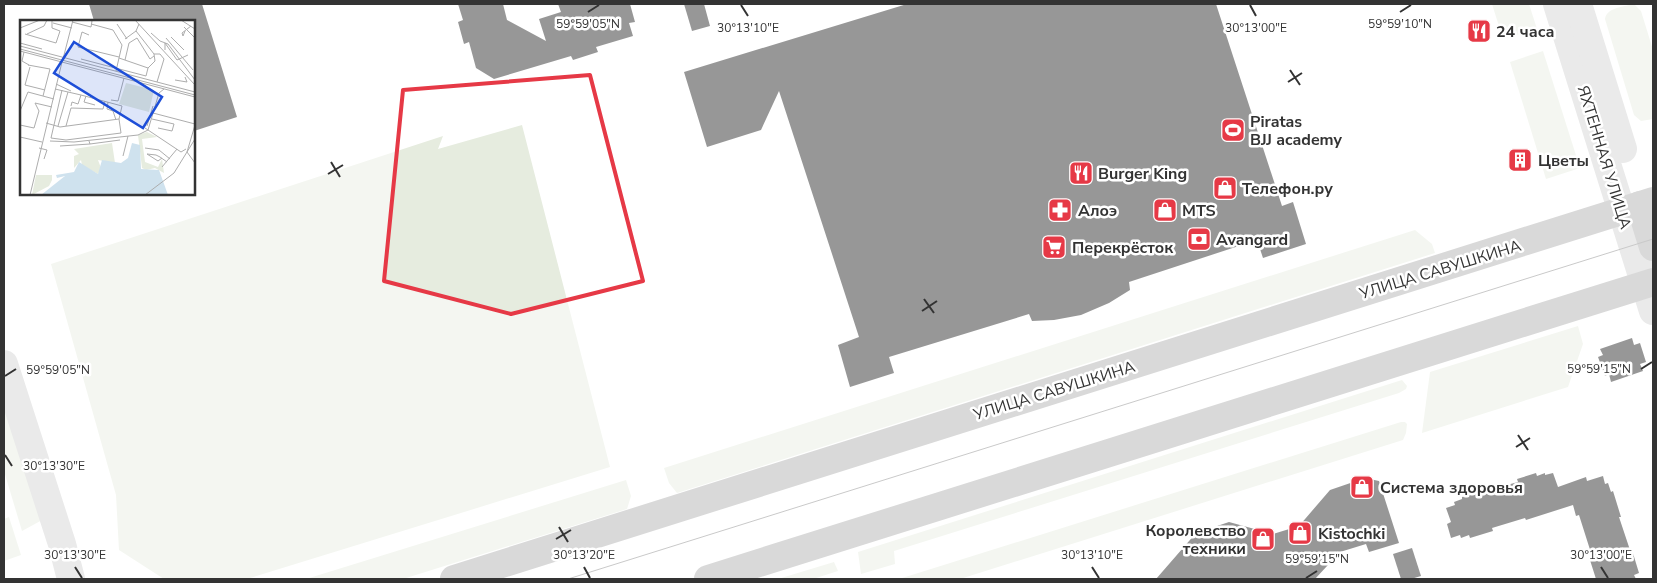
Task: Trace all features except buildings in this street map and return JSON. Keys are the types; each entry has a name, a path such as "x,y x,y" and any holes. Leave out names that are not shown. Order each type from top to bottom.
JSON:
{"main road":[{"name":"ЯХТЕННАЯ УЛИЦА","path":"1638,206 1653,247"},
{"name":"УЛИЦА САВУШКИНА","path":"454,579 1638,206"},
{"path":"708,579 1649,284"}],"street":[{"name":"ЯХТЕННАЯ УЛИЦА","path":"1557,4 1638,206"},
{"name":"ЯХТЕННАЯ УЛИЦА","path":"1578,4 1638,206 1653,311"},
{"path":"4,364 62,544 71,579"}],"highlighted area":[{"path":"590,75 643,281 511,314 384,281 403,90"}],"shaded area":[{"path":"1492,4 1529,4 1537,29 1503,39"},
{"path":"1635,5 1641,11 1653,50 1653,119 1641,121 1634,115 1605,19 1611,10"},
{"path":"1543,51 1580,168 1546,179 1510,62"},
{"path":"522,125 610,467 247,579 164,579 119,550 116,495 51,264 443,136 438,149"},
{"path":"1415,230 1432,244 1435,253 677,493 669,483 664,468"},
{"path":"1578,326 1583,344 1568,387 1422,433 1430,372"},
{"path":"1402,380 1407,386 1406,389 1399,393 894,551 895,564 861,574 858,552"},
{"path":"4,391 44,519 22,531 4,471"},
{"path":"1401,422 1407,424 1403,440 960,579 899,579"},
{"path":"626,480 631,496 627,509 403,579 306,579"},
{"path":"9,517 21,555 4,561 4,519"},
{"path":"834,562 838,571 813,579 778,579"}],"tram line":[{"path":"568,579 1653,239"}],"place":[{"name":"24 часа","path":"1479,31"},
{"name":"Piratas BJJ academy","path":"1233,130"},
{"name":"Цветы","path":"1520,160"},
{"name":"Burger King","path":"1081,173"},
{"name":"Телефон.ру","path":"1225,188"},
{"name":"Алоэ","path":"1060,210"},
{"name":"MTS","path":"1165,210"},
{"name":"Avangard","path":"1199,239"},
{"name":"Перекрёсток","path":"1054,247"},
{"name":"Cистема здоровья","path":"1362,487"},
{"name":"Kistochki","path":"1300,533"},
{"name":"Королевство техники","path":"1263,539"}]}
